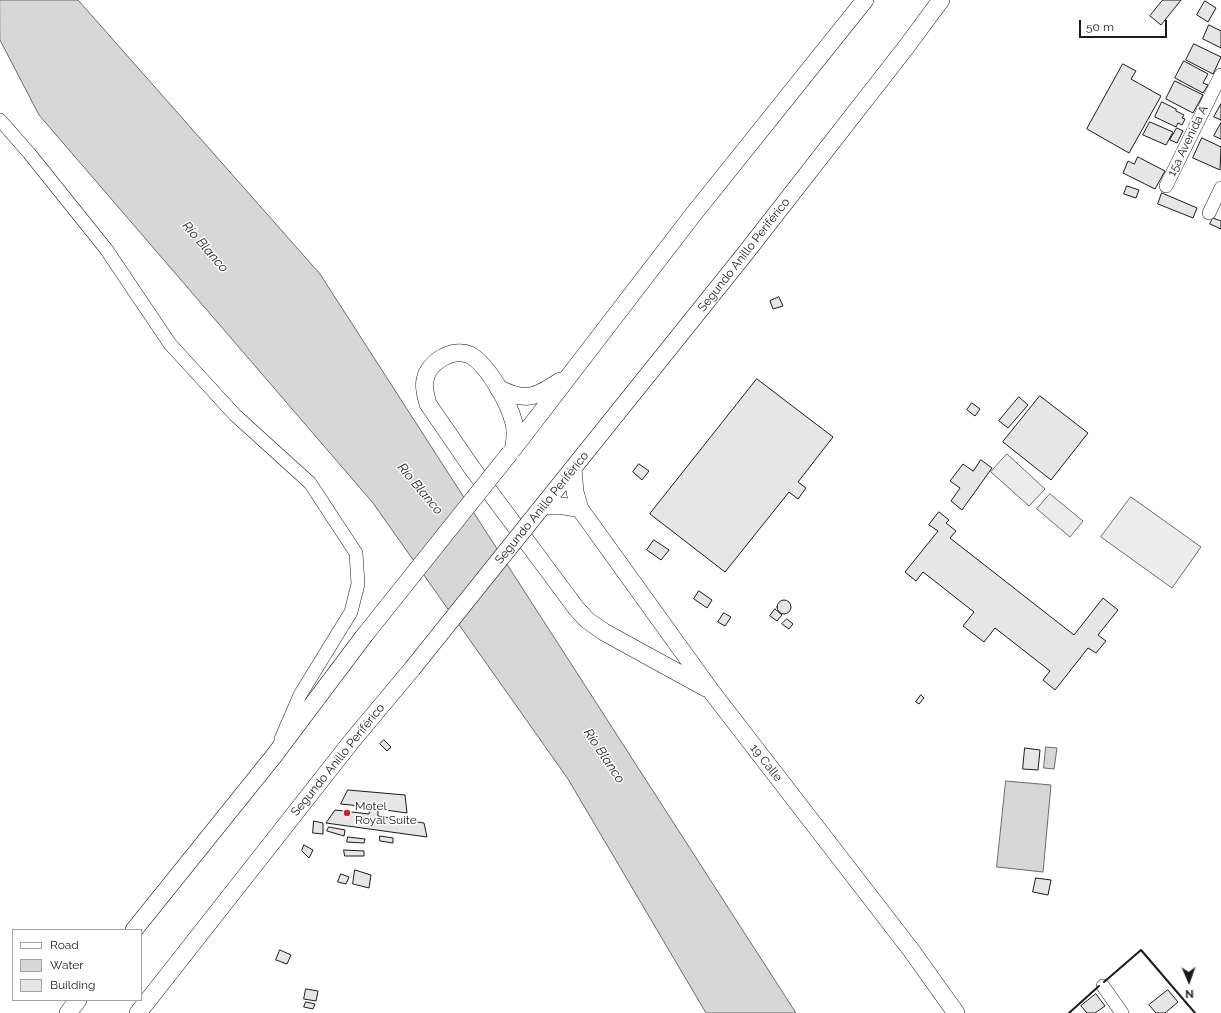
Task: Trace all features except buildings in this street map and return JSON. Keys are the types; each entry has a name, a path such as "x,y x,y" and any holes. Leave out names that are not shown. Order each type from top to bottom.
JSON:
{"main road":[{"path":"135,929 273,757 364,636 512,450 692,216 865,0"},
{"name":"Segundo Anillo Periférico","path":"138,1013 351,742 412,669 744,255 907,46 941,0"},
{"path":"512,450 514,424 498,388 480,363 469,355 459,353 449,354 439,359 431,368 425,379 424,392 433,412 472,468 576,608 587,620 604,632 711,691"},
{"path":"498,388 514,396 524,398 545,392 571,374"},
{"name":"19 Calle","path":"573,469 575,492 580,510 711,691 911,950 956,1013"},
{"path":"540,510 562,506 580,510"},
{"path":"68,1013 77,1001"}],"street":[{"name":"15a Avenida A","path":"1166,186 1221,75"},
{"path":"0,120 29,153 106,249 170,344 235,415 310,483 356,553 358,584 351,612 300,695 273,757"},
{"path":"1209,213 1221,188"},
{"path":"1103,986 1122,1013"}],"shaded area":[{"path":"1007,454 1045,489 1029,506 991,472"},
{"path":"1050,494 1083,521 1070,537 1037,509"},
{"path":"1131,497 1201,547 1172,588 1101,537"}],"water":[{"name":"Río Blanco","path":"0,0 78,0 320,274 796,1013 706,1013 568,779 373,503 39,115 0,40"},
{"path":"1046,747 1057,748 1054,769 1044,768"},
{"path":"1006,781 1051,785 1043,872 997,867"}],"wall":[{"path":"1104,982 1141,950 1195,1013"},
{"path":"1069,1013 1099,986"}],"place":[{"name":"Motel Royal Suite","path":"347,813"}]}
